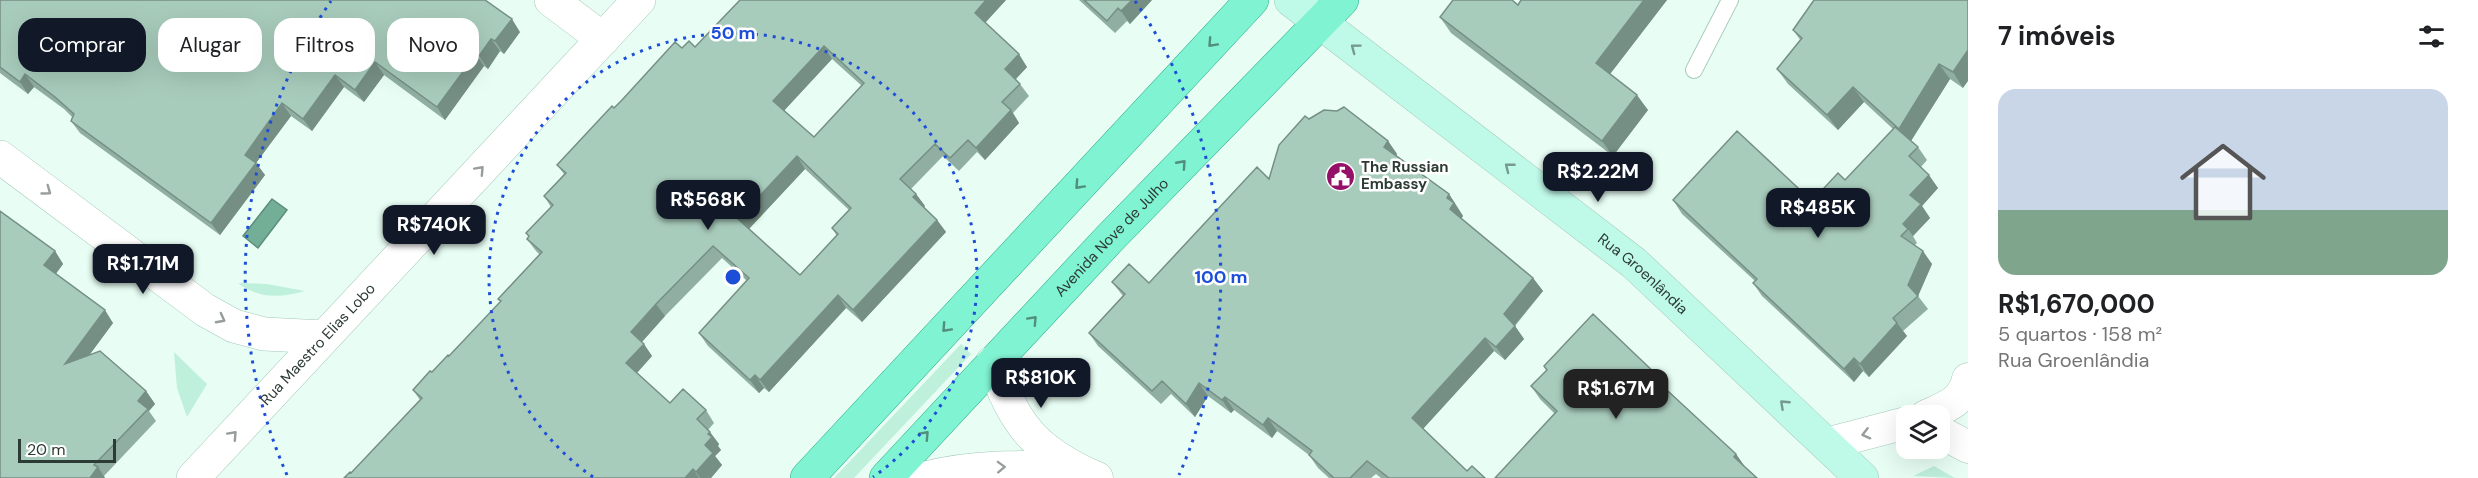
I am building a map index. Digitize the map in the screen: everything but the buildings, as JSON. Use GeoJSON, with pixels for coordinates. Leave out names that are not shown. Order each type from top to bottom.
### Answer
{"type":"FeatureCollection","features":[{"type":"Feature","properties":{"kind":"main road"},"geometry":{"type":"LineString","coordinates":[[807,478],[1252,0]]}},
{"type":"Feature","properties":{"kind":"main road","name":"Rua Groenlândia"},"geometry":{"type":"LineString","coordinates":[[1292,0],[1331,11],[1634,263],[1862,478]]}},
{"type":"Feature","properties":{"kind":"main road","name":"Avenida Nove de Julho"},"geometry":{"type":"LineString","coordinates":[[886,478],[992,362],[1331,11]]}},
{"type":"Feature","properties":{"kind":"street"},"geometry":{"type":"LineString","coordinates":[[550,0],[603,39]]}},
{"type":"Feature","properties":{"kind":"street","name":"Rua Maestro Elias Lobo"},"geometry":{"type":"LineString","coordinates":[[193,478],[639,0]]}},
{"type":"Feature","properties":{"kind":"street"},"geometry":{"type":"LineString","coordinates":[[0,157],[205,310],[234,326],[264,334],[324,338]]}},
{"type":"Feature","properties":{"kind":"street"},"geometry":{"type":"LineString","coordinates":[[992,362],[1011,409],[1024,430],[1044,447],[1085,473]]}},
{"type":"Feature","properties":{"kind":"street"},"geometry":{"type":"LineString","coordinates":[[1950,405],[1957,402],[1965,392],[1968,379]]}},
{"type":"Feature","properties":{"kind":"street"},"geometry":{"type":"LineString","coordinates":[[1826,444],[1896,426]]}},
{"type":"Feature","properties":{"kind":"street"},"geometry":{"type":"LineString","coordinates":[[1950,437],[1968,447]]}},
{"type":"Feature","properties":{"kind":"street"},"geometry":{"type":"LineString","coordinates":[[923,478],[987,467],[1085,473]]}},
{"type":"Feature","properties":{"kind":"lane"},"geometry":{"type":"LineString","coordinates":[[1694,70],[1730,0]]}},
{"type":"Feature","properties":{"kind":"shaded area"},"geometry":{"type":"Polygon","coordinates":[[[272,199],[287,210],[258,248],[243,236],[272,199]]]}},
{"type":"Feature","properties":{"kind":"shaded area"},"geometry":{"type":"Polygon","coordinates":[[[238,283],[267,284],[305,291],[270,296],[254,292],[238,283]]]}},
{"type":"Feature","properties":{"kind":"shaded area"},"geometry":{"type":"Polygon","coordinates":[[[961,344],[971,354],[854,478],[834,478],[961,344]]]}},
{"type":"Feature","properties":{"kind":"shaded area"},"geometry":{"type":"Polygon","coordinates":[[[174,352],[207,384],[187,417],[177,388],[174,352]]]}},
{"type":"Feature","properties":{"kind":"shaded area"},"geometry":{"type":"Polygon","coordinates":[[[1934,466],[1955,478],[1913,476],[1934,466]]]}},
{"type":"Feature","properties":{"kind":"place","name":"The Russian Embassy"},"geometry":{"type":"Point","coordinates":[1340,176]}}]}
